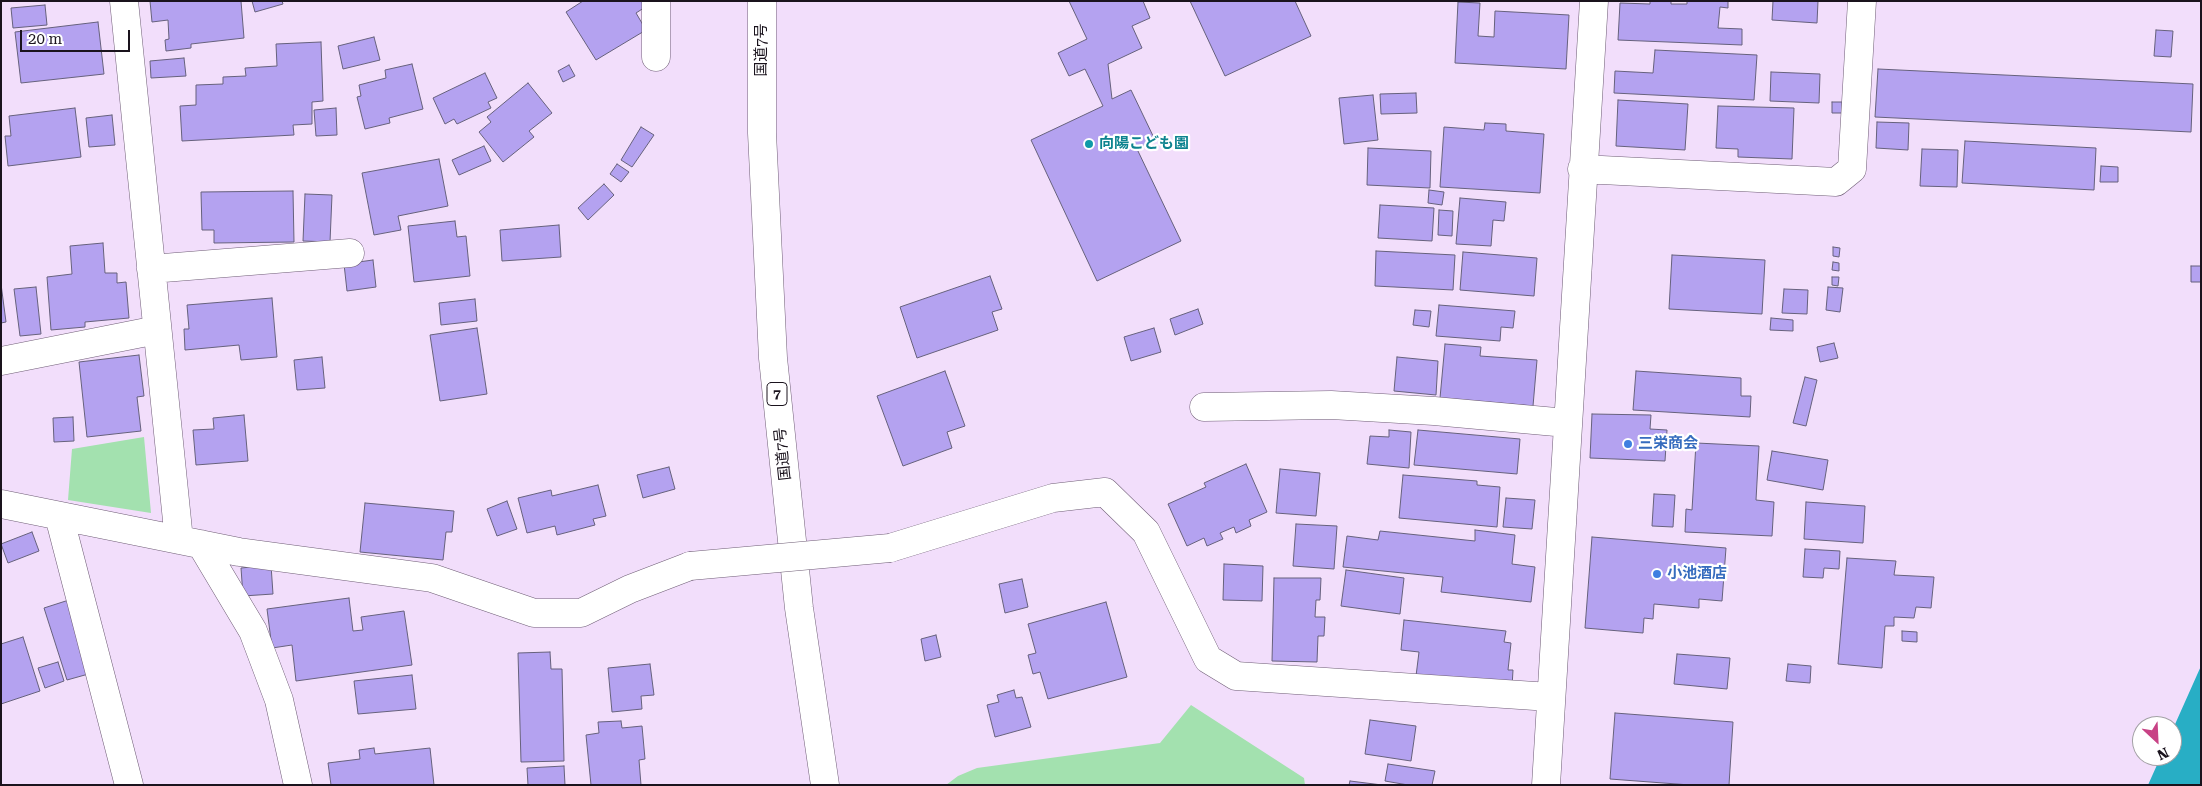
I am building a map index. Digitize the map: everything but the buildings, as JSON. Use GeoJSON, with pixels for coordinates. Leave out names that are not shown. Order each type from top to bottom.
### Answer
{"type":"FeatureCollection","features":[{"type":"Feature","properties":{"kind":"main road"},"geometry":{"type":"LineString","coordinates":[[124,1],[157,330],[190,542],[253,631],[279,700],[298,785]]}},
{"type":"Feature","properties":{"kind":"main road"},"geometry":{"type":"LineString","coordinates":[[656,1],[656,57]]}},
{"type":"Feature","properties":{"kind":"main road","name":"国道7号"},"geometry":{"type":"LineString","coordinates":[[762,1],[762,133],[773,358],[799,608],[825,785]]}},
{"type":"Feature","properties":{"kind":"main road"},"geometry":{"type":"LineString","coordinates":[[1546,785],[1582,169],[1594,1]]}},
{"type":"Feature","properties":{"kind":"main road"},"geometry":{"type":"LineString","coordinates":[[1582,169],[1836,182],[1852,169],[1862,1]]}},
{"type":"Feature","properties":{"kind":"main road"},"geometry":{"type":"LineString","coordinates":[[151,270],[350,254]]}},
{"type":"Feature","properties":{"kind":"main road"},"geometry":{"type":"LineString","coordinates":[[1,362],[157,330]]}},
{"type":"Feature","properties":{"kind":"main road"},"geometry":{"type":"LineString","coordinates":[[1204,407],[1331,405],[1434,411],[1567,423]]}},
{"type":"Feature","properties":{"kind":"main road"},"geometry":{"type":"LineString","coordinates":[[1,504],[239,552],[432,578],[534,613],[581,613],[630,589],[690,566],[890,548],[1053,498],[1104,492],[1146,532],[1208,659],[1236,676],[1550,698]]}},
{"type":"Feature","properties":{"kind":"main road"},"geometry":{"type":"LineString","coordinates":[[59,516],[128,785]]}},
{"type":"Feature","properties":{"kind":"green space"},"geometry":{"type":"Polygon","coordinates":[[[144,437],[151,513],[68,500],[72,449],[144,437]]]}},
{"type":"Feature","properties":{"kind":"green space"},"geometry":{"type":"Polygon","coordinates":[[[1191,705],[1304,778],[1305,785],[946,785],[958,776],[977,768],[1160,743],[1191,705]]]}},
{"type":"Feature","properties":{"kind":"water"},"geometry":{"type":"Polygon","coordinates":[[[2201,666],[2201,785],[2148,785],[2157,766],[2182,766],[2182,716],[2179,716],[2201,666]]]}},
{"type":"Feature","properties":{"kind":"place","name":"向陽こども園"},"geometry":{"type":"Point","coordinates":[1089,144]}},
{"type":"Feature","properties":{"kind":"place","name":"三栄商会"},"geometry":{"type":"Point","coordinates":[1628,444]}},
{"type":"Feature","properties":{"kind":"place","name":"小池酒店"},"geometry":{"type":"Point","coordinates":[1657,574]}}]}
